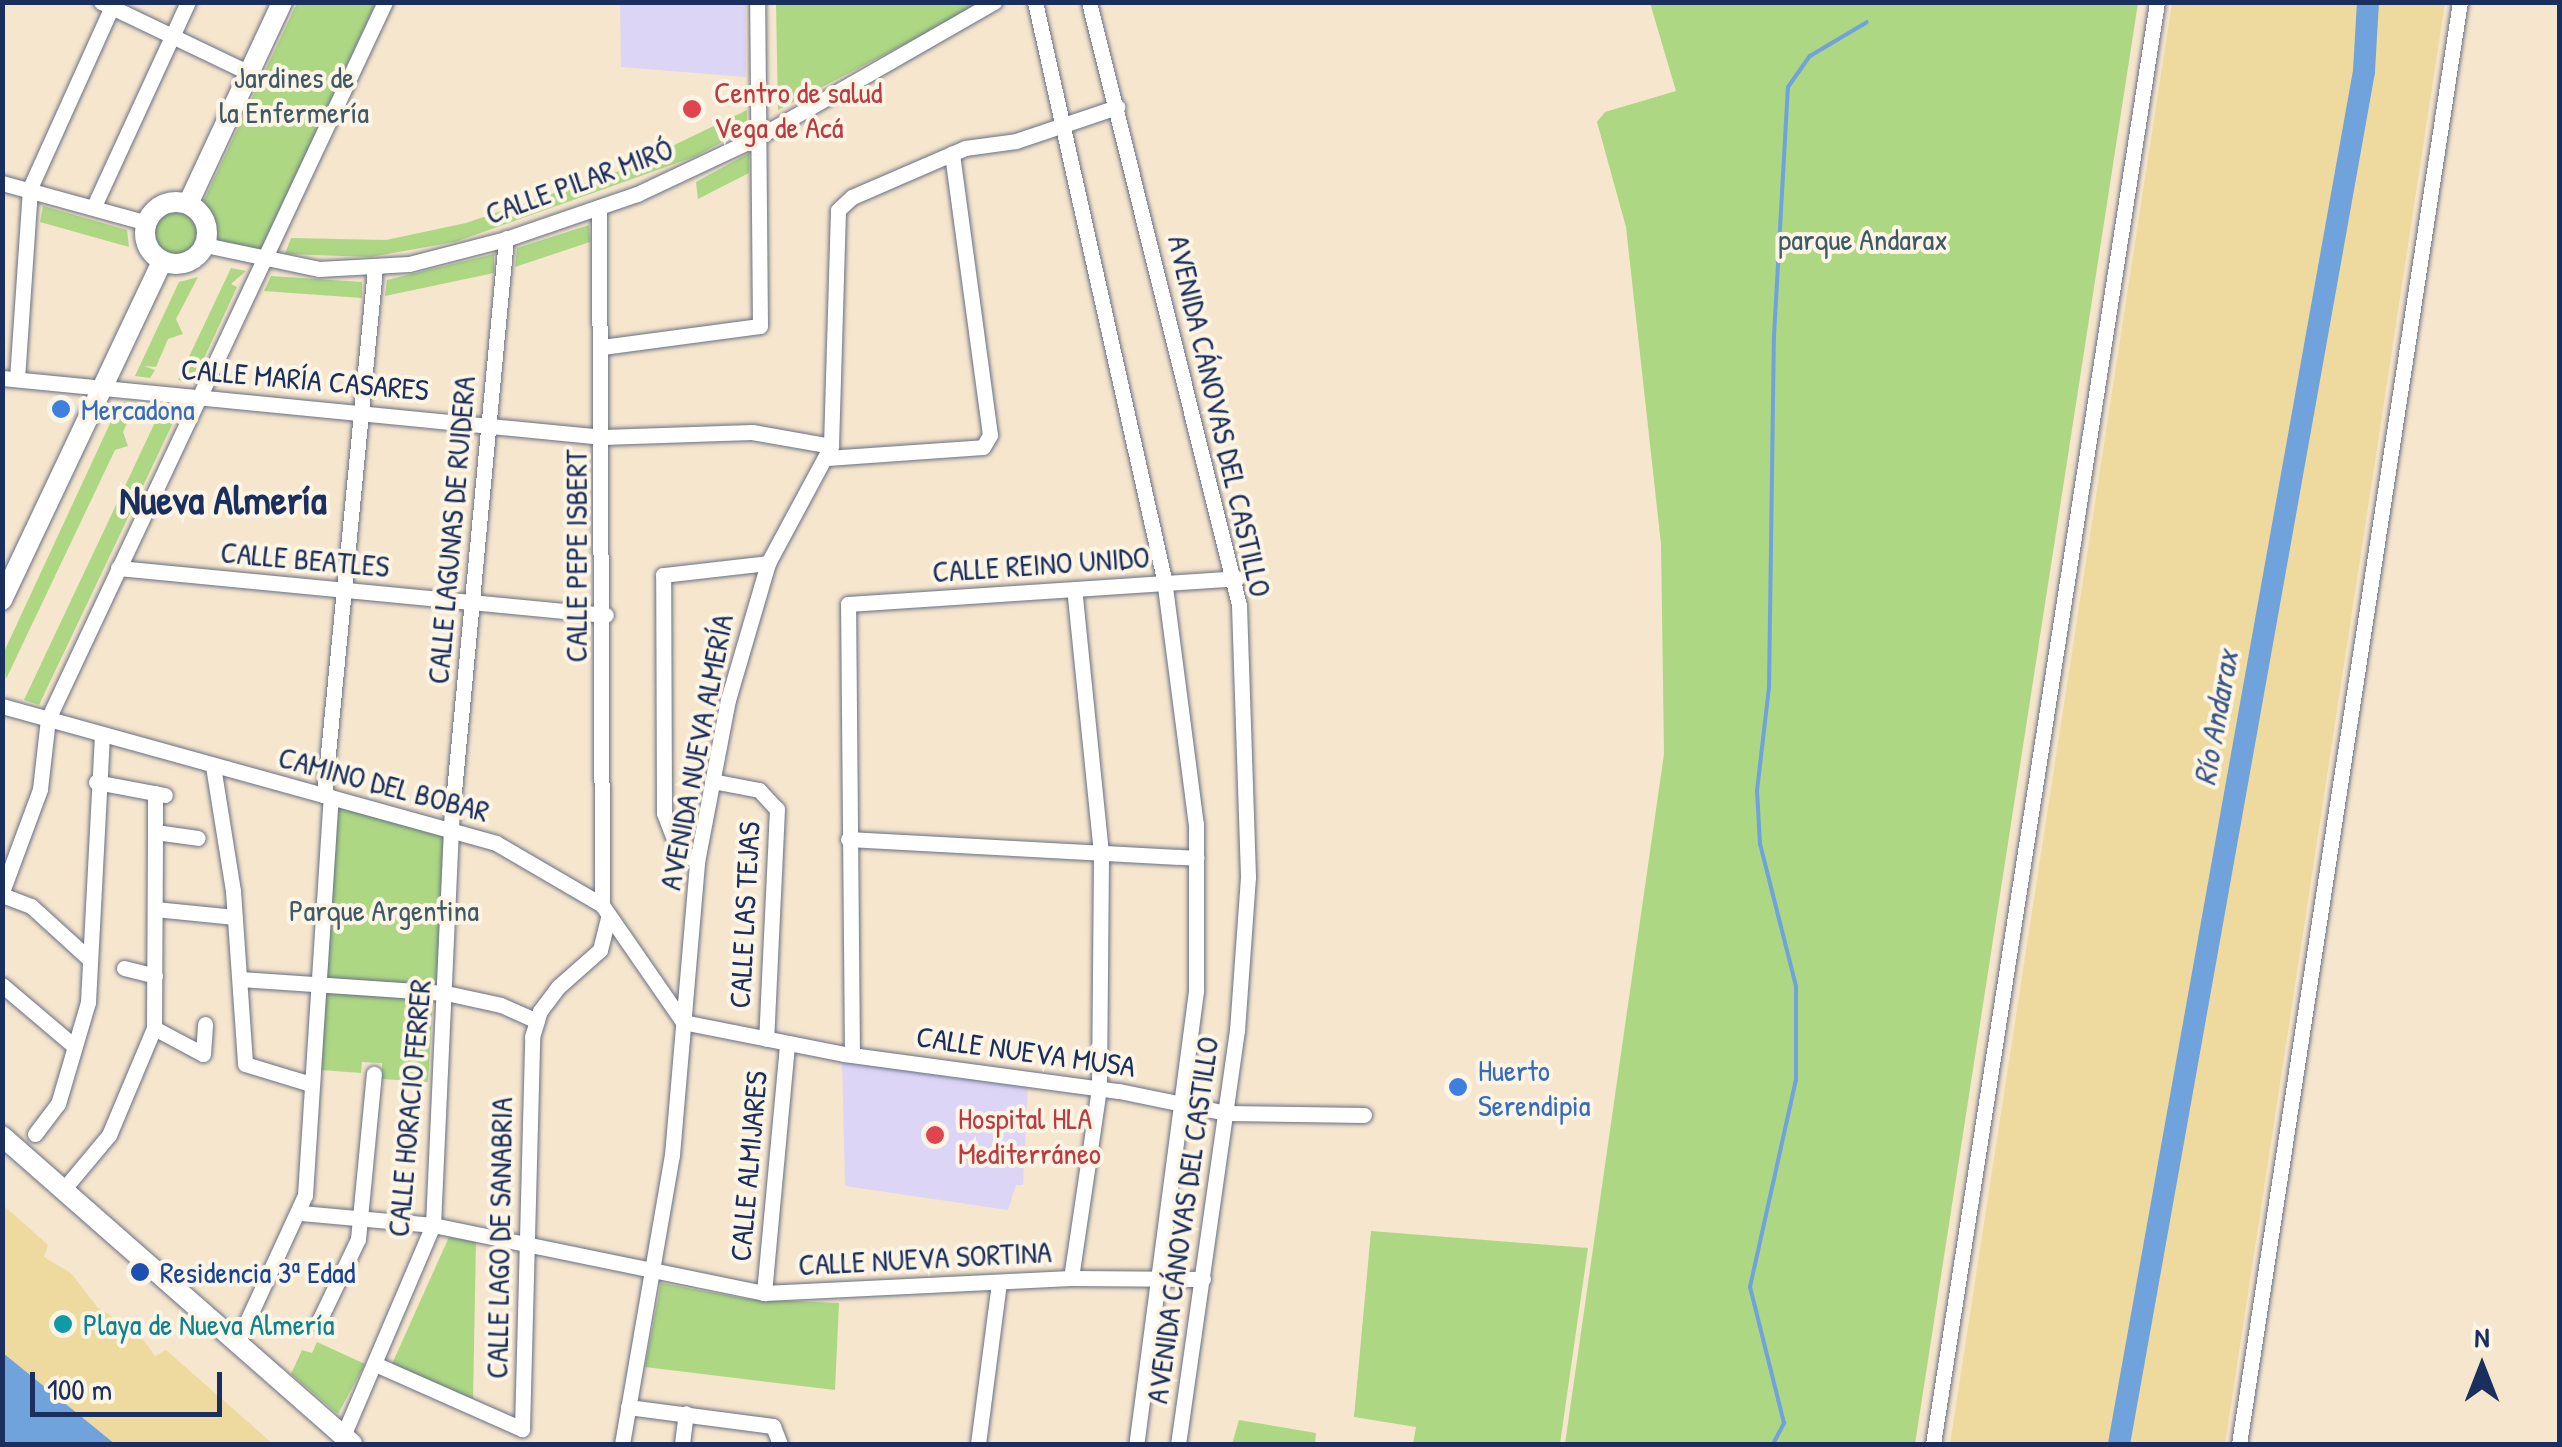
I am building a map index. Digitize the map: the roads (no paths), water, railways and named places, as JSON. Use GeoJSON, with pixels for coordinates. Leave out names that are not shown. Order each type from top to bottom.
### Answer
{"type":"FeatureCollection","features":[{"type":"Feature","properties":{"kind":"main road"},"geometry":{"type":"LineString","coordinates":[[188,204],[282,2]]}},
{"type":"Feature","properties":{"kind":"main road"},"geometry":{"type":"LineString","coordinates":[[188,204],[206,223],[205,245],[184,262],[162,261],[148,246],[146,223],[162,206],[188,204]]}},
{"type":"Feature","properties":{"kind":"main road"},"geometry":{"type":"LineString","coordinates":[[2,600],[162,261]]}},
{"type":"Feature","properties":{"kind":"main road"},"geometry":{"type":"LineString","coordinates":[[2,1136],[348,1440]]}},
{"type":"Feature","properties":{"kind":"street"},"geometry":{"type":"LineString","coordinates":[[94,206],[188,2]]}},
{"type":"Feature","properties":{"kind":"street"},"geometry":{"type":"LineString","coordinates":[[87,957],[31,906],[2,893],[40,789],[48,719],[385,2]]}},
{"type":"Feature","properties":{"kind":"street"},"geometry":{"type":"LineString","coordinates":[[602,347],[760,326],[757,2]]}},
{"type":"Feature","properties":{"kind":"street","name":"CALLE PILAR MIRÓ"},"geometry":{"type":"LineString","coordinates":[[205,245],[318,270],[374,268],[506,239],[598,207],[760,136],[994,2]]}},
{"type":"Feature","properties":{"kind":"street","name":"AVENIDA CÁNOVAS DEL CASTILLO"},"geometry":{"type":"LineString","coordinates":[[1035,2],[1066,124],[1164,583],[1196,858],[1196,991],[1136,1444]]}},
{"type":"Feature","properties":{"kind":"street","name":"AVENIDA CÁNOVAS DEL CASTILLO"},"geometry":{"type":"LineString","coordinates":[[1089,2],[1237,578],[1248,877],[1226,1113],[1178,1444]]}},
{"type":"Feature","properties":{"kind":"street"},"geometry":{"type":"LineString","coordinates":[[1933,1444],[2157,2]]}},
{"type":"Feature","properties":{"kind":"street"},"geometry":{"type":"LineString","coordinates":[[2239,1444],[2460,2]]}},
{"type":"Feature","properties":{"kind":"street"},"geometry":{"type":"LineString","coordinates":[[10,378],[30,188],[109,4],[249,73]]}},
{"type":"Feature","properties":{"kind":"street","name":"AVENIDA NUEVA ALMERÍA"},"geometry":{"type":"LineString","coordinates":[[622,1444],[672,1155],[697,862],[712,781],[744,636],[768,563],[829,452],[838,210],[852,197],[952,154],[1116,107]]}},
{"type":"Feature","properties":{"kind":"street","name":"CALLE MARÍA CASARES"},"geometry":{"type":"LineString","coordinates":[[10,378],[603,436],[752,432],[829,452],[983,448],[990,435],[952,154]]}},
{"type":"Feature","properties":{"kind":"street"},"geometry":{"type":"LineString","coordinates":[[2,183],[146,223]]}},
{"type":"Feature","properties":{"kind":"street","name":"CALLE PEPE ISBERT"},"geometry":{"type":"LineString","coordinates":[[598,207],[606,615],[606,910]]}},
{"type":"Feature","properties":{"kind":"street","name":"CALLE LAGUNAS DE RUIDERA"},"geometry":{"type":"LineString","coordinates":[[453,826],[506,239]]}},
{"type":"Feature","properties":{"kind":"street"},"geometry":{"type":"LineString","coordinates":[[237,1344],[301,1212],[322,986],[328,796],[374,268]]}},
{"type":"Feature","properties":{"kind":"street"},"geometry":{"type":"LineString","coordinates":[[697,862],[677,847],[664,812],[662,575],[768,563]]}},
{"type":"Feature","properties":{"kind":"street","name":"CALLE BEATLES"},"geometry":{"type":"LineString","coordinates":[[118,568],[606,615]]}},
{"type":"Feature","properties":{"kind":"street","name":"CALLE REINO UNIDO"},"geometry":{"type":"LineString","coordinates":[[848,839],[848,604],[1237,578]]}},
{"type":"Feature","properties":{"kind":"street"},"geometry":{"type":"LineString","coordinates":[[1071,1278],[1099,1088],[1101,853],[1074,589]]}},
{"type":"Feature","properties":{"kind":"street","name":"CAMINO DEL BOBAR"},"geometry":{"type":"LineString","coordinates":[[2,706],[213,766],[453,826],[548,870],[606,910],[683,1022]]}},
{"type":"Feature","properties":{"kind":"street"},"geometry":{"type":"LineString","coordinates":[[35,1134],[58,1104],[88,1002],[96,782],[102,735]]}},
{"type":"Feature","properties":{"kind":"street"},"geometry":{"type":"LineString","coordinates":[[213,766],[235,917],[246,1064],[311,1084]]}},
{"type":"Feature","properties":{"kind":"street","name":"CALLE LAS TEJAS"},"geometry":{"type":"LineString","coordinates":[[712,781],[759,790],[777,809],[766,1039]]}},
{"type":"Feature","properties":{"kind":"street"},"geometry":{"type":"LineString","coordinates":[[63,1190],[109,1135],[154,1028],[155,832],[160,794],[96,782]]}},
{"type":"Feature","properties":{"kind":"street","name":"CALLE HORACIO FERRER"},"geometry":{"type":"LineString","coordinates":[[348,1440],[433,1224],[453,826]]}},
{"type":"Feature","properties":{"kind":"street"},"geometry":{"type":"LineString","coordinates":[[155,832],[198,838]]}},
{"type":"Feature","properties":{"kind":"street"},"geometry":{"type":"LineString","coordinates":[[852,1055],[848,839],[1196,858]]}},
{"type":"Feature","properties":{"kind":"street"},"geometry":{"type":"LineString","coordinates":[[155,909],[235,917]]}},
{"type":"Feature","properties":{"kind":"street"},"geometry":{"type":"LineString","coordinates":[[240,979],[446,993],[501,1004],[537,1021],[558,987],[600,950],[606,910]]}},
{"type":"Feature","properties":{"kind":"street"},"geometry":{"type":"LineString","coordinates":[[124,968],[155,976]]}},
{"type":"Feature","properties":{"kind":"street"},"geometry":{"type":"LineString","coordinates":[[2,985],[74,1046]]}},
{"type":"Feature","properties":{"kind":"street","name":"CALLE LAGO DE SANABRIA"},"geometry":{"type":"LineString","coordinates":[[375,1364],[522,1429],[537,1021]]}},
{"type":"Feature","properties":{"kind":"street","name":"CALLE NUEVA MUSA"},"geometry":{"type":"LineString","coordinates":[[683,1022],[852,1055],[1099,1088],[1182,1101],[1226,1113],[1364,1115]]}},
{"type":"Feature","properties":{"kind":"street"},"geometry":{"type":"LineString","coordinates":[[154,1028],[203,1054],[205,1024]]}},
{"type":"Feature","properties":{"kind":"street","name":"CALLE ALMIJARES"},"geometry":{"type":"LineString","coordinates":[[764,1293],[787,1043]]}},
{"type":"Feature","properties":{"kind":"street"},"geometry":{"type":"LineString","coordinates":[[318,1323],[362,1218],[374,1074]]}},
{"type":"Feature","properties":{"kind":"street","name":"CALLE NUEVA SORTINA"},"geometry":{"type":"LineString","coordinates":[[301,1212],[433,1224],[652,1273],[764,1293],[1071,1278],[1203,1279]]}},
{"type":"Feature","properties":{"kind":"street"},"geometry":{"type":"LineString","coordinates":[[978,1444],[1000,1282]]}},
{"type":"Feature","properties":{"kind":"street"},"geometry":{"type":"LineString","coordinates":[[628,1407],[773,1426],[780,1444]]}},
{"type":"Feature","properties":{"kind":"street"},"geometry":{"type":"LineString","coordinates":[[682,1444],[686,1413]]}},
{"type":"Feature","properties":{"kind":"water"},"geometry":{"type":"Polygon","coordinates":[[[3,1353],[115,1444],[3,1444],[3,1353]]]}},
{"type":"Feature","properties":{"kind":"waterway","name":"Río Andarax"},"geometry":{"type":"LineString","coordinates":[[2119,1444],[2364,71],[2368,2]]}},
{"type":"Feature","properties":{"kind":"waterway"},"geometry":{"type":"LineString","coordinates":[[1773,1444],[1784,1423],[1750,1287],[1796,1080],[1796,986],[1760,844],[1757,791],[1769,688],[1774,336],[1788,87],[1810,56],[1867,22]]}},
{"type":"Feature","properties":{"kind":"place","name":"Centro de salud Vega de Acá"},"geometry":{"type":"Point","coordinates":[692,109]}},
{"type":"Feature","properties":{"kind":"place","name":"Mercadona"},"geometry":{"type":"Point","coordinates":[61,409]}},
{"type":"Feature","properties":{"kind":"place","name":"Huerto Serendipia"},"geometry":{"type":"Point","coordinates":[1458,1087]}},
{"type":"Feature","properties":{"kind":"place","name":"Hospital HLA Mediterráneo"},"geometry":{"type":"Point","coordinates":[935,1135]}},
{"type":"Feature","properties":{"kind":"place","name":"Residencia 3ª Edad"},"geometry":{"type":"Point","coordinates":[140,1272]}},
{"type":"Feature","properties":{"kind":"place","name":"Playa de Nueva Almería"},"geometry":{"type":"Point","coordinates":[63,1324]}},
{"type":"Feature","properties":{"kind":"district","name":"Nueva Almería"},"geometry":{"type":"Point","coordinates":[223,499]}},
{"type":"Feature","properties":{"kind":"park label","name":"Jardines de la Enfermería"},"geometry":{"type":"Point","coordinates":[294,94]}},
{"type":"Feature","properties":{"kind":"park label","name":"parque Andarax"},"geometry":{"type":"Point","coordinates":[1863,239]}},
{"type":"Feature","properties":{"kind":"park label","name":"Parque Argentina"},"geometry":{"type":"Point","coordinates":[384,910]}}]}
